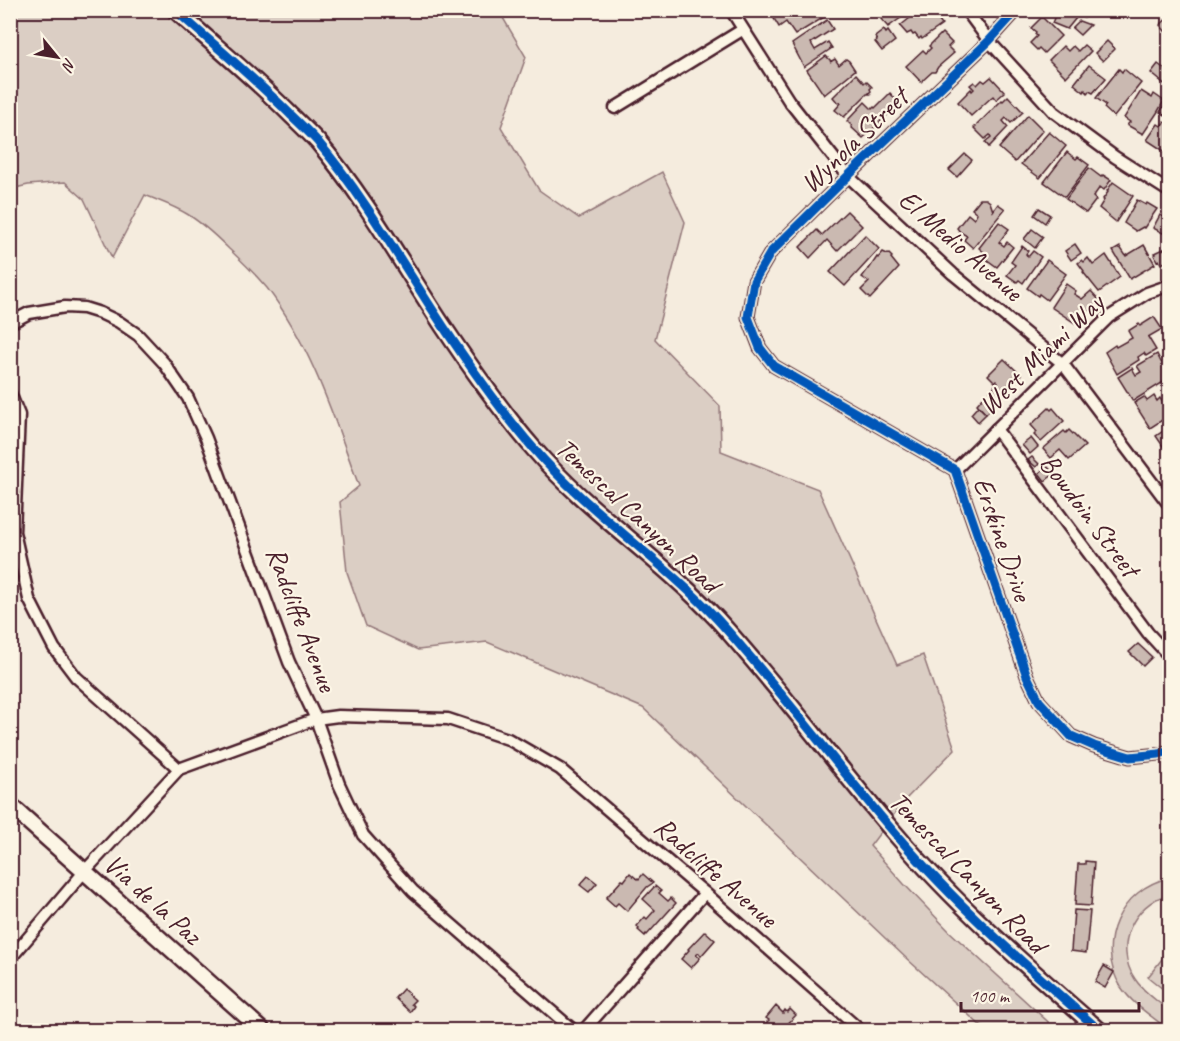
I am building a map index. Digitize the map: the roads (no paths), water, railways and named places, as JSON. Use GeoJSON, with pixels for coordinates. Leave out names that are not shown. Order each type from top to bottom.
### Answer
{"type":"FeatureCollection","features":[{"type":"Feature","properties":{"kind":"main road","name":"Temescal Canyon Road"},"geometry":{"type":"LineString","coordinates":[[175,10],[271,95],[317,141],[387,236],[443,326],[490,393],[534,450],[579,495],[676,579],[714,616],[930,873],[971,915],[1099,1030]]}},
{"type":"Feature","properties":{"kind":"main road","name":"Via de la Paz"},"geometry":{"type":"LineString","coordinates":[[10,806],[262,1030]]}},
{"type":"Feature","properties":{"kind":"street","name":"El Medio Avenue"},"geometry":{"type":"LineString","coordinates":[[731,10],[789,101],[848,176],[953,274],[1063,364],[1170,506]]}},
{"type":"Feature","properties":{"kind":"street"},"geometry":{"type":"LineString","coordinates":[[966,10],[990,41],[1054,112],[1115,158],[1170,192]]}},
{"type":"Feature","properties":{"kind":"street","name":"Wynola Street"},"geometry":{"type":"LineString","coordinates":[[748,316],[754,281],[771,252],[990,41],[1017,10]]}},
{"type":"Feature","properties":{"kind":"street"},"geometry":{"type":"LineString","coordinates":[[615,108],[742,30]]}},
{"type":"Feature","properties":{"kind":"street","name":"West Miami Way"},"geometry":{"type":"LineString","coordinates":[[955,470],[1109,317],[1147,293],[1170,285]]}},
{"type":"Feature","properties":{"kind":"street","name":"Radcliffe Avenue"},"geometry":{"type":"LineString","coordinates":[[10,323],[29,313],[65,307],[84,308],[119,322],[138,335],[164,363],[188,398],[207,438],[290,662],[316,719],[338,716],[448,719],[508,739],[560,769],[860,1030]]}},
{"type":"Feature","properties":{"kind":"street","name":"Erskine Drive"},"geometry":{"type":"LineString","coordinates":[[748,316],[760,348],[774,366],[955,470],[1027,676],[1039,701],[1071,736],[1130,757],[1170,751]]}},
{"type":"Feature","properties":{"kind":"street"},"geometry":{"type":"LineString","coordinates":[[10,393],[18,416],[12,532],[29,599],[54,648],[76,677],[179,769]]}},
{"type":"Feature","properties":{"kind":"street","name":"Bowdoin Street"},"geometry":{"type":"LineString","coordinates":[[996,429],[1148,633],[1170,657]]}},
{"type":"Feature","properties":{"kind":"street"},"geometry":{"type":"LineString","coordinates":[[10,959],[84,872],[179,769],[316,719],[339,784],[363,835],[413,891],[573,1030]]}},
{"type":"Feature","properties":{"kind":"street"},"geometry":{"type":"LineString","coordinates":[[584,1030],[705,893]]}}]}
